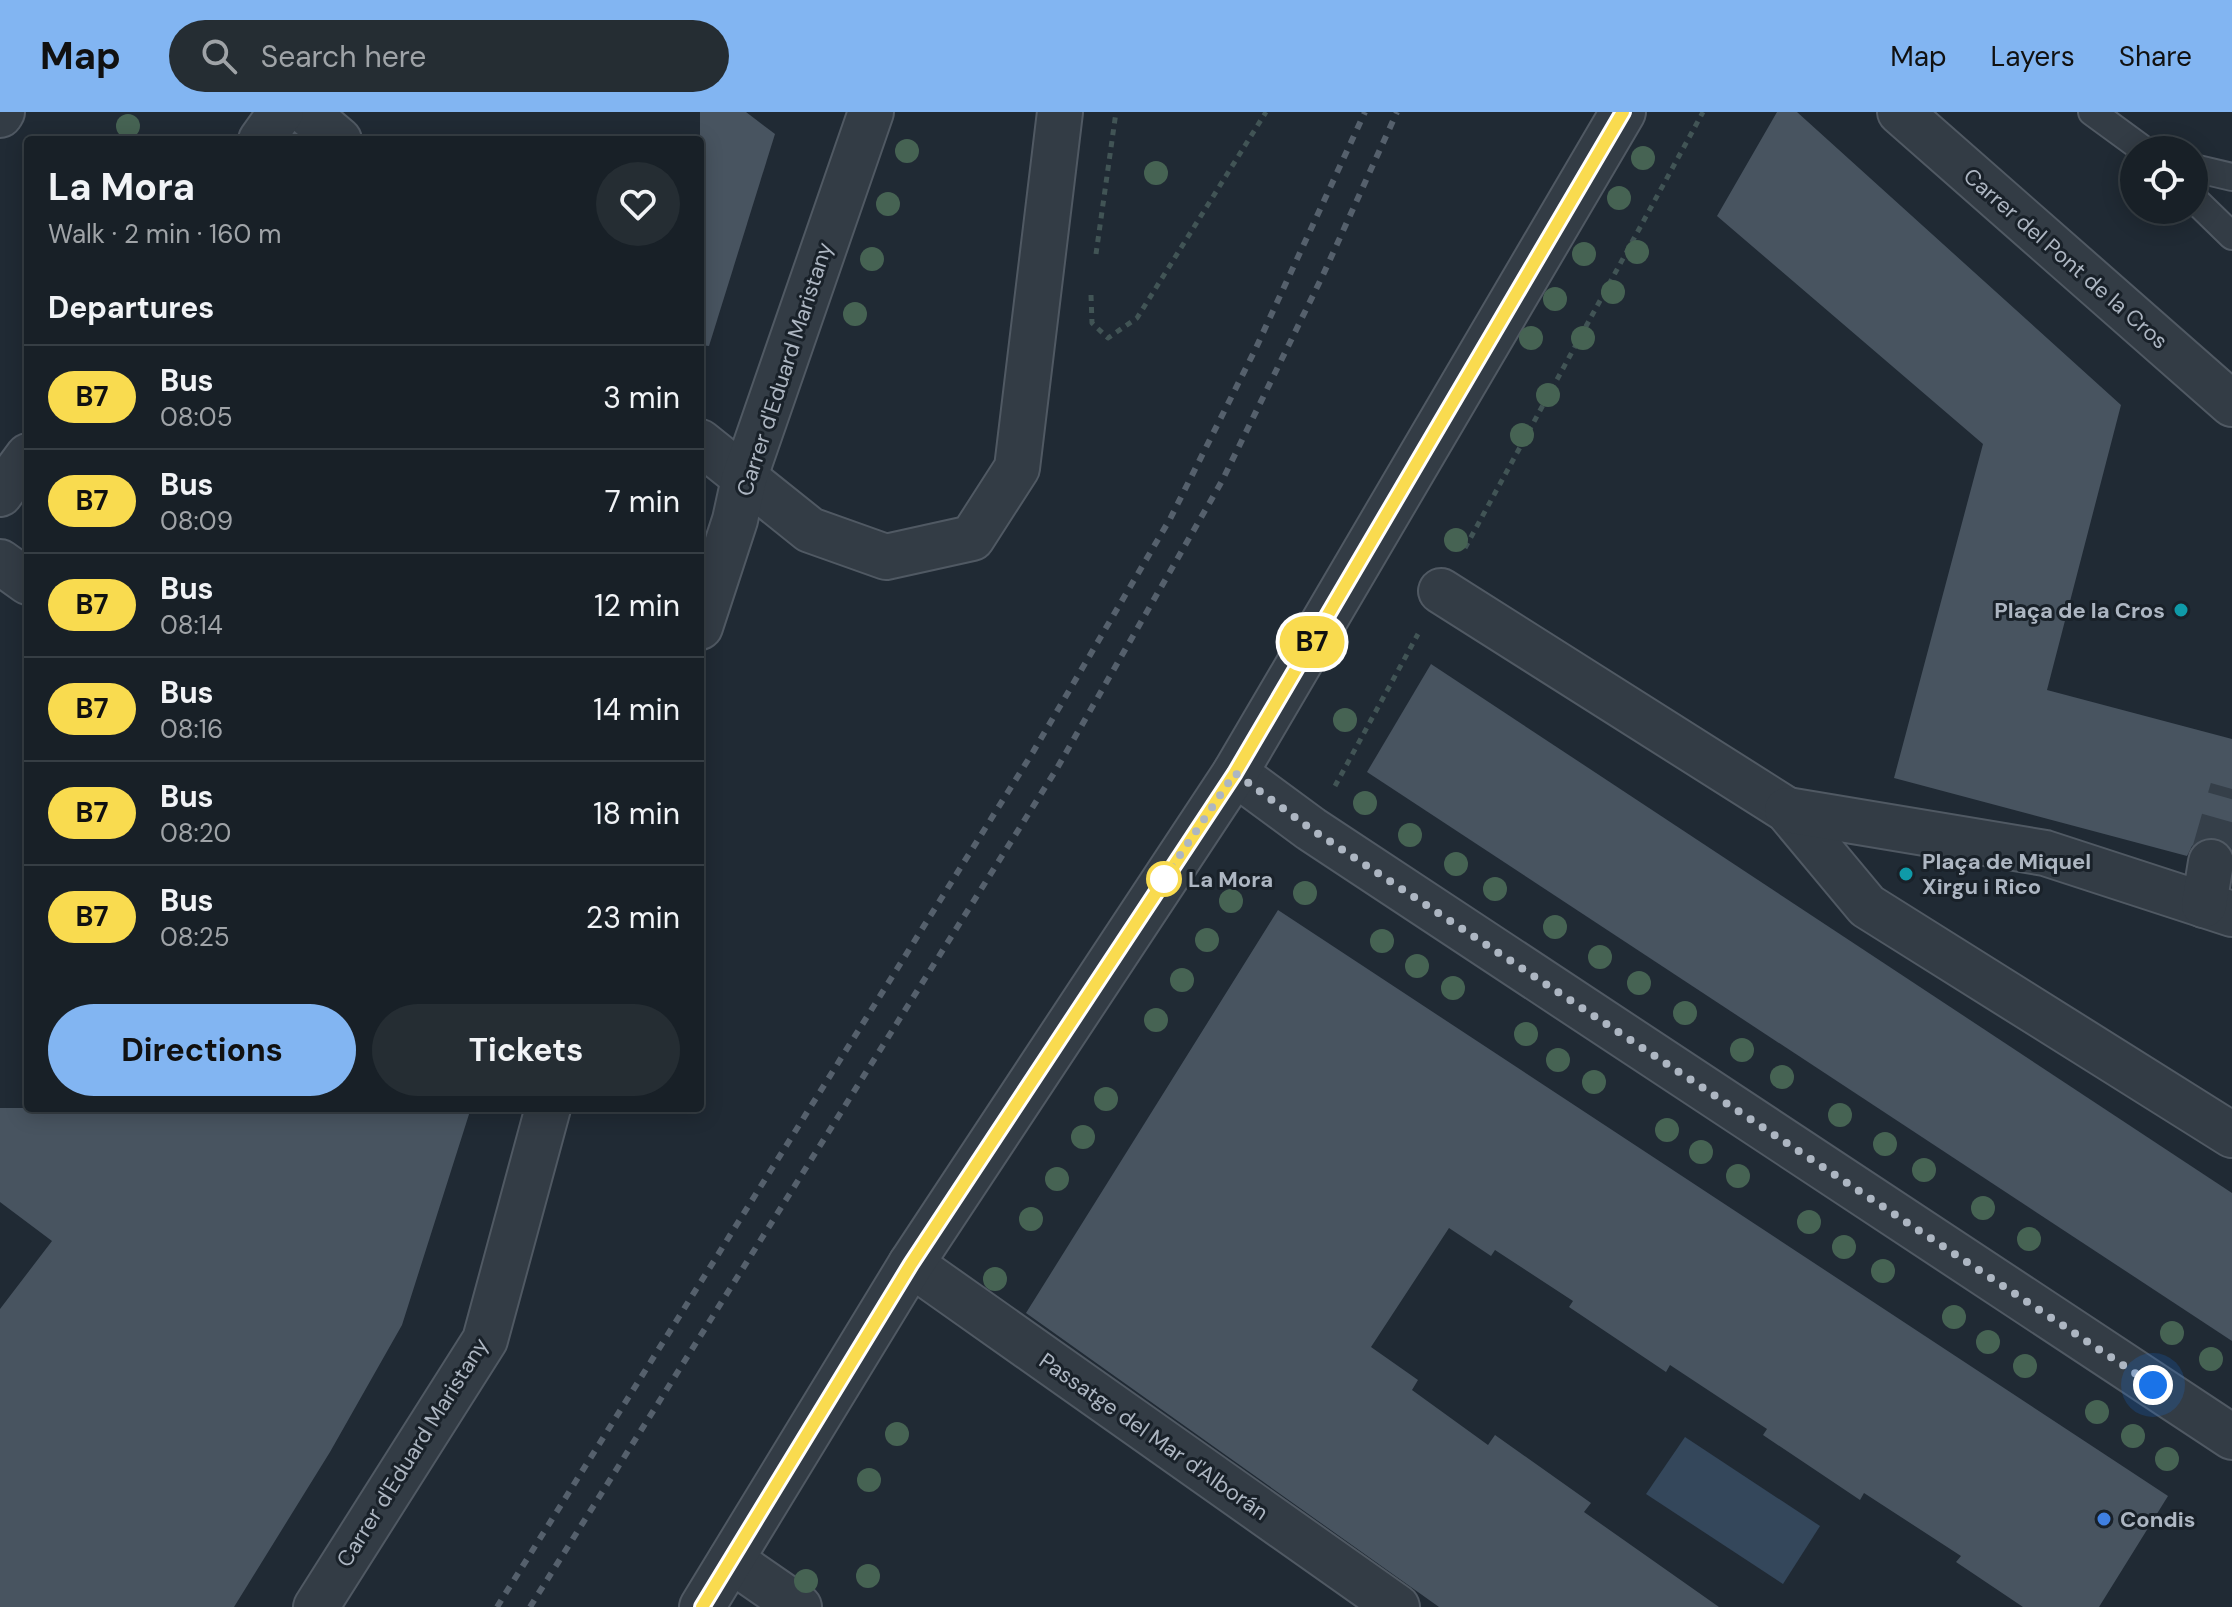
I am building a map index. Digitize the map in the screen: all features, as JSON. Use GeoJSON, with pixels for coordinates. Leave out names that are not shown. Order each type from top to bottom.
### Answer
{"type":"FeatureCollection","features":[{"type":"Feature","properties":{"kind":"street"},"geometry":{"type":"LineString","coordinates":[[264,136],[281,112]]}},
{"type":"Feature","properties":{"kind":"street"},"geometry":{"type":"LineString","coordinates":[[306,112],[334,136]]}},
{"type":"Feature","properties":{"kind":"street","name":"Carrer d'Eduard Maristany"},"geometry":{"type":"LineString","coordinates":[[704,615],[735,520],[744,479],[871,112]]}},
{"type":"Feature","properties":{"kind":"street"},"geometry":{"type":"LineString","coordinates":[[704,445],[810,530],[886,557],[972,538],[1017,468],[1042,283],[1060,112]]}},
{"type":"Feature","properties":{"kind":"street"},"geometry":{"type":"LineString","coordinates":[[702,1607],[911,1264],[1235,773],[1623,112]]}},
{"type":"Feature","properties":{"kind":"street","name":"Carrer del Pont de la Cros"},"geometry":{"type":"LineString","coordinates":[[1900,112],[2232,404]]}},
{"type":"Feature","properties":{"kind":"street"},"geometry":{"type":"LineString","coordinates":[[0,494],[24,461]]}},
{"type":"Feature","properties":{"kind":"street"},"geometry":{"type":"LineString","coordinates":[[0,562],[24,579]]}},
{"type":"Feature","properties":{"kind":"street"},"geometry":{"type":"LineString","coordinates":[[1441,591],[1787,810],[1867,906],[2232,1135]]}},
{"type":"Feature","properties":{"kind":"street"},"geometry":{"type":"LineString","coordinates":[[1235,773],[1324,837],[2232,1437]]}},
{"type":"Feature","properties":{"kind":"street"},"geometry":{"type":"LineString","coordinates":[[1787,810],[2045,853],[2218,909],[2211,862]]}},
{"type":"Feature","properties":{"kind":"street","name":"Carrer d'Eduard Maristany"},"geometry":{"type":"LineString","coordinates":[[316,1607],[485,1340],[547,1112]]}},
{"type":"Feature","properties":{"kind":"street","name":"Passatge del Mar d'Alborán"},"geometry":{"type":"LineString","coordinates":[[911,1264],[1397,1607]]}},
{"type":"Feature","properties":{"kind":"street"},"geometry":{"type":"LineString","coordinates":[[731,1560],[799,1607]]}},
{"type":"Feature","properties":{"kind":"lane"},"geometry":{"type":"LineString","coordinates":[[2092,112],[2125,136]]}},
{"type":"Feature","properties":{"kind":"lane"},"geometry":{"type":"LineString","coordinates":[[2208,171],[2232,177]]}},
{"type":"Feature","properties":{"kind":"lane"},"geometry":{"type":"LineString","coordinates":[[2208,213],[2232,236]]}},
{"type":"Feature","properties":{"kind":"path"},"geometry":{"type":"LineString","coordinates":[[1095,262],[1116,112]]}},
{"type":"Feature","properties":{"kind":"path"},"geometry":{"type":"LineString","coordinates":[[1091,292],[1092,323],[1108,338],[1137,318],[1266,112]]}},
{"type":"Feature","properties":{"kind":"path"},"geometry":{"type":"LineString","coordinates":[[1334,787],[1703,112]]}},
{"type":"Feature","properties":{"kind":"water"},"geometry":{"type":"Polygon","coordinates":[[[1685,1437],[1820,1526],[1783,1584],[1646,1494],[1685,1437]]]}},
{"type":"Feature","properties":{"kind":"building"},"geometry":{"type":"Polygon","coordinates":[[[700,112],[746,112],[775,134],[709,346],[704,345],[704,136],[700,136],[700,112]]]}},
{"type":"Feature","properties":{"kind":"building"},"geometry":{"type":"Polygon","coordinates":[[[1777,112],[1797,112],[2121,405],[2047,690],[2232,739],[2232,850],[2216,838],[2203,838],[2192,846],[2187,856],[1894,778],[1983,444],[1717,216],[1777,112]]]}},
{"type":"Feature","properties":{"kind":"building"},"geometry":{"type":"Polygon","coordinates":[[[1431,664],[2232,1193],[2232,1341],[1367,772],[1431,664]]]}},
{"type":"Feature","properties":{"kind":"building"},"geometry":{"type":"Polygon","coordinates":[[[1278,910],[2168,1496],[2099,1607],[2023,1607],[1956,1562],[1961,1556],[1864,1493],[1860,1500],[1763,1435],[1767,1429],[1670,1365],[1666,1372],[1569,1307],[1573,1301],[1495,1250],[1491,1256],[1449,1228],[1371,1347],[1418,1380],[1412,1390],[1488,1445],[1495,1435],[1591,1503],[1584,1512],[1719,1607],[1439,1607],[1026,1313],[1278,910]]]}},
{"type":"Feature","properties":{"kind":"building"},"geometry":{"type":"Polygon","coordinates":[[[0,1108],[24,1108],[24,1112],[470,1112],[402,1325],[330,1452],[234,1607],[0,1607],[0,1309],[52,1241],[0,1202],[0,1108]]]}},
{"type":"Feature","properties":{"kind":"tunnel"},"geometry":{"type":"LineString","coordinates":[[2211,862],[2232,789]]}},
{"type":"Feature","properties":{"kind":"railway"},"geometry":{"type":"LineString","coordinates":[[497,1607],[1033,752],[1170,519],[1255,350],[1365,112]]}},
{"type":"Feature","properties":{"kind":"railway"},"geometry":{"type":"LineString","coordinates":[[530,1607],[1056,770],[1222,481],[1323,275],[1397,112]]}},
{"type":"Feature","properties":{"kind":"bus line","name":"B7"},"geometry":{"type":"LineString","coordinates":[[702,1607],[911,1264],[1235,773],[1623,112]]}},
{"type":"Feature","properties":{"kind":"place","name":"Plaça de la Cros"},"geometry":{"type":"Point","coordinates":[2181,610]}},
{"type":"Feature","properties":{"kind":"place","name":"Plaça de Miquel Xirgu i Rico"},"geometry":{"type":"Point","coordinates":[1906,874]}},
{"type":"Feature","properties":{"kind":"place","name":"La Mora"},"geometry":{"type":"Point","coordinates":[1164,879]}},
{"type":"Feature","properties":{"kind":"place","name":"Condis"},"geometry":{"type":"Point","coordinates":[2104,1519]}},
{"type":"Feature","properties":{"kind":"route"},"geometry":{"type":"LineString","coordinates":[[1164,879],[1235,773],[1311,829],[2153,1385]]}}]}
